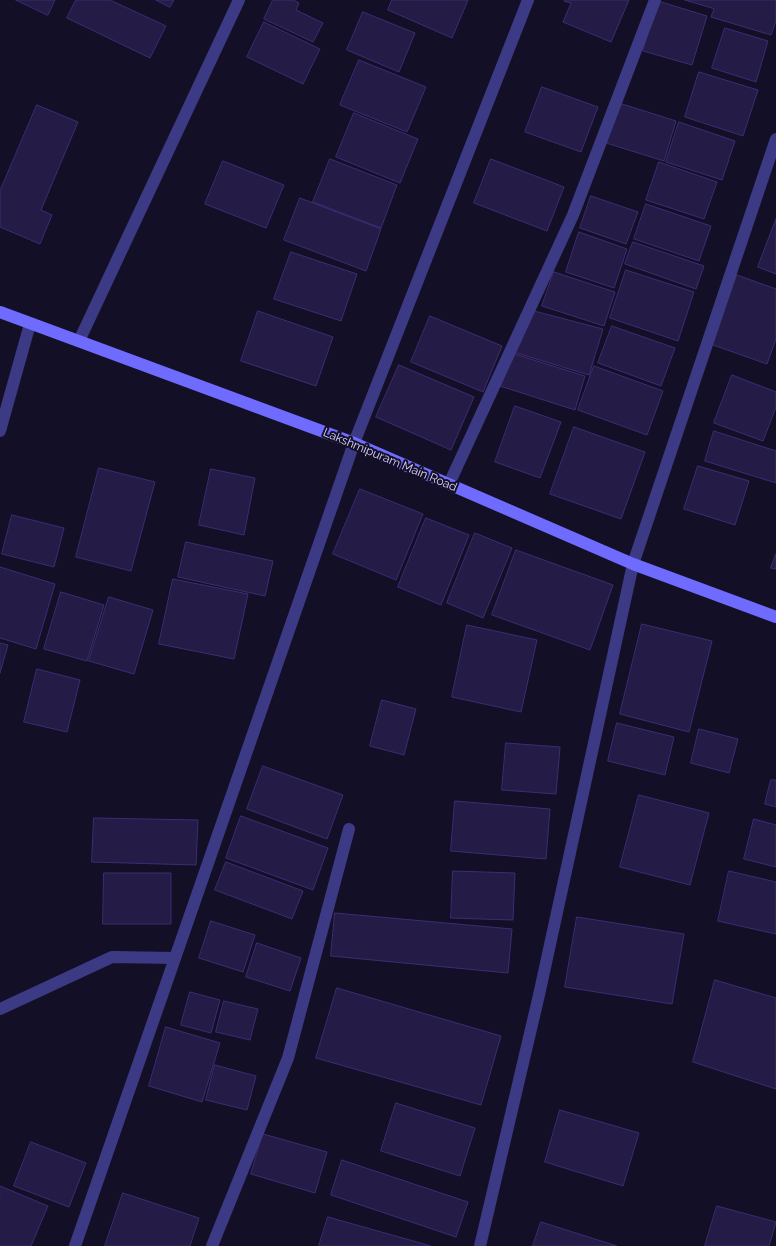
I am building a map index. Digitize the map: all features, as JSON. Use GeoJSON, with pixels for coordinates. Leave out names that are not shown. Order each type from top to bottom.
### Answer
{"type":"FeatureCollection","features":[{"type":"Feature","properties":{"kind":"street"},"geometry":{"type":"LineString","coordinates":[[79,341],[239,0]]}},
{"type":"Feature","properties":{"kind":"street"},"geometry":{"type":"LineString","coordinates":[[75,1246],[354,443],[528,0]]}},
{"type":"Feature","properties":{"kind":"street"},"geometry":{"type":"LineString","coordinates":[[449,484],[573,215],[655,0]]}},
{"type":"Feature","properties":{"kind":"street"},"geometry":{"type":"LineString","coordinates":[[480,1246],[539,995],[633,564],[776,139]]}},
{"type":"Feature","properties":{"kind":"street","name":"Lakshmipuram Main Road"},"geometry":{"type":"LineString","coordinates":[[0,312],[354,443],[633,564],[776,617]]}},
{"type":"Feature","properties":{"kind":"street"},"geometry":{"type":"LineString","coordinates":[[0,431],[30,324]]}},
{"type":"Feature","properties":{"kind":"street"},"geometry":{"type":"LineString","coordinates":[[212,1246],[288,1058],[349,828]]}},
{"type":"Feature","properties":{"kind":"street"},"geometry":{"type":"LineString","coordinates":[[0,1010],[112,957],[175,958]]}},
{"type":"Feature","properties":{"kind":"building"},"geometry":{"type":"Polygon","coordinates":[[[16,0],[55,0],[48,15],[16,0]]]}},
{"type":"Feature","properties":{"kind":"building"},"geometry":{"type":"Polygon","coordinates":[[[76,0],[110,0],[166,26],[150,58],[67,18],[76,0]]]}},
{"type":"Feature","properties":{"kind":"building"},"geometry":{"type":"Polygon","coordinates":[[[156,0],[174,0],[170,7],[156,0]]]}},
{"type":"Feature","properties":{"kind":"building"},"geometry":{"type":"Polygon","coordinates":[[[273,0],[293,0],[299,3],[296,10],[323,23],[313,42],[264,19],[273,0]]]}},
{"type":"Feature","properties":{"kind":"building"},"geometry":{"type":"Polygon","coordinates":[[[392,0],[468,0],[452,38],[388,10],[392,0]]]}},
{"type":"Feature","properties":{"kind":"building"},"geometry":{"type":"Polygon","coordinates":[[[565,0],[629,0],[611,42],[563,22],[571,3],[565,0]]]}},
{"type":"Feature","properties":{"kind":"building"},"geometry":{"type":"Polygon","coordinates":[[[685,0],[776,0],[776,21],[771,35],[711,17],[714,9],[685,0]]]}},
{"type":"Feature","properties":{"kind":"building"},"geometry":{"type":"Polygon","coordinates":[[[658,1],[707,16],[692,65],[643,51],[658,1]]]}},
{"type":"Feature","properties":{"kind":"building"},"geometry":{"type":"Polygon","coordinates":[[[363,12],[415,33],[399,72],[347,50],[363,12]]]}},
{"type":"Feature","properties":{"kind":"building"},"geometry":{"type":"Polygon","coordinates":[[[264,22],[320,49],[303,84],[247,57],[264,22]]]}},
{"type":"Feature","properties":{"kind":"building"},"geometry":{"type":"Polygon","coordinates":[[[725,28],[768,41],[756,82],[712,68],[725,28]]]}},
{"type":"Feature","properties":{"kind":"building"},"geometry":{"type":"Polygon","coordinates":[[[359,60],[426,87],[407,132],[340,105],[359,60]]]}},
{"type":"Feature","properties":{"kind":"building"},"geometry":{"type":"Polygon","coordinates":[[[699,72],[758,90],[743,136],[685,117],[699,72]]]}},
{"type":"Feature","properties":{"kind":"building"},"geometry":{"type":"Polygon","coordinates":[[[542,87],[598,107],[581,152],[525,132],[542,87]]]}},
{"type":"Feature","properties":{"kind":"building"},"geometry":{"type":"Polygon","coordinates":[[[619,103],[676,121],[664,161],[606,143],[619,103]]]}},
{"type":"Feature","properties":{"kind":"building"},"geometry":{"type":"Polygon","coordinates":[[[37,105],[78,122],[41,210],[52,215],[40,244],[0,227],[0,191],[37,105]]]}},
{"type":"Feature","properties":{"kind":"building"},"geometry":{"type":"Polygon","coordinates":[[[354,113],[418,139],[400,183],[336,157],[354,113]]]}},
{"type":"Feature","properties":{"kind":"building"},"geometry":{"type":"Polygon","coordinates":[[[679,122],[735,141],[722,180],[666,162],[679,122]]]}},
{"type":"Feature","properties":{"kind":"building"},"geometry":{"type":"Polygon","coordinates":[[[330,159],[397,185],[381,228],[313,202],[330,159]]]}},
{"type":"Feature","properties":{"kind":"building"},"geometry":{"type":"Polygon","coordinates":[[[491,159],[564,187],[547,231],[474,203],[491,159]]]}},
{"type":"Feature","properties":{"kind":"building"},"geometry":{"type":"Polygon","coordinates":[[[223,161],[284,185],[266,228],[205,204],[223,161]]]}},
{"type":"Feature","properties":{"kind":"building"},"geometry":{"type":"Polygon","coordinates":[[[659,162],[717,182],[704,219],[646,200],[659,162]]]}},
{"type":"Feature","properties":{"kind":"building"},"geometry":{"type":"Polygon","coordinates":[[[591,196],[638,212],[626,244],[580,228],[591,196]]]}},
{"type":"Feature","properties":{"kind":"building"},"geometry":{"type":"Polygon","coordinates":[[[300,198],[381,229],[366,271],[284,240],[300,198]]]}},
{"type":"Feature","properties":{"kind":"building"},"geometry":{"type":"Polygon","coordinates":[[[646,204],[711,226],[699,261],[634,239],[646,204]]]}},
{"type":"Feature","properties":{"kind":"building"},"geometry":{"type":"Polygon","coordinates":[[[776,219],[776,274],[758,267],[776,219]]]}},
{"type":"Feature","properties":{"kind":"building"},"geometry":{"type":"Polygon","coordinates":[[[579,232],[627,249],[614,288],[566,272],[579,232]]]}},
{"type":"Feature","properties":{"kind":"building"},"geometry":{"type":"Polygon","coordinates":[[[633,242],[704,266],[696,289],[625,264],[633,242]]]}},
{"type":"Feature","properties":{"kind":"building"},"geometry":{"type":"Polygon","coordinates":[[[291,252],[357,274],[341,321],[274,299],[291,252]]]}},
{"type":"Feature","properties":{"kind":"building"},"geometry":{"type":"Polygon","coordinates":[[[626,270],[694,292],[678,341],[610,318],[626,270]]]}},
{"type":"Feature","properties":{"kind":"building"},"geometry":{"type":"Polygon","coordinates":[[[554,272],[615,292],[604,326],[542,306],[554,272]]]}},
{"type":"Feature","properties":{"kind":"building"},"geometry":{"type":"Polygon","coordinates":[[[737,275],[776,289],[776,339],[767,364],[713,345],[737,275]]]}},
{"type":"Feature","properties":{"kind":"building"},"geometry":{"type":"Polygon","coordinates":[[[258,311],[333,337],[316,386],[241,361],[258,311]]]}},
{"type":"Feature","properties":{"kind":"building"},"geometry":{"type":"Polygon","coordinates":[[[534,311],[603,329],[589,375],[513,352],[534,311]]]}},
{"type":"Feature","properties":{"kind":"building"},"geometry":{"type":"Polygon","coordinates":[[[430,316],[502,346],[483,392],[411,362],[430,316]]]}},
{"type":"Feature","properties":{"kind":"building"},"geometry":{"type":"Polygon","coordinates":[[[612,326],[675,348],[661,386],[598,363],[612,326]]]}},
{"type":"Feature","properties":{"kind":"building"},"geometry":{"type":"Polygon","coordinates":[[[511,353],[585,376],[575,410],[500,386],[511,353]]]}},
{"type":"Feature","properties":{"kind":"building"},"geometry":{"type":"Polygon","coordinates":[[[399,365],[474,397],[451,450],[376,417],[399,365]]]}},
{"type":"Feature","properties":{"kind":"building"},"geometry":{"type":"Polygon","coordinates":[[[594,366],[663,391],[647,435],[578,410],[594,366]]]}},
{"type":"Feature","properties":{"kind":"building"},"geometry":{"type":"Polygon","coordinates":[[[732,375],[776,392],[776,407],[763,441],[714,423],[732,375]]]}},
{"type":"Feature","properties":{"kind":"building"},"geometry":{"type":"Polygon","coordinates":[[[515,406],[561,422],[540,478],[495,462],[515,406]]]}},
{"type":"Feature","properties":{"kind":"building"},"geometry":{"type":"Polygon","coordinates":[[[574,427],[645,452],[621,519],[550,494],[574,427]]]}},
{"type":"Feature","properties":{"kind":"building"},"geometry":{"type":"Polygon","coordinates":[[[714,431],[776,451],[776,483],[705,461],[714,431]]]}},
{"type":"Feature","properties":{"kind":"building"},"geometry":{"type":"Polygon","coordinates":[[[698,466],[749,481],[735,525],[684,509],[698,466]]]}},
{"type":"Feature","properties":{"kind":"building"},"geometry":{"type":"Polygon","coordinates":[[[99,468],[155,482],[131,571],[76,557],[99,468]]]}},
{"type":"Feature","properties":{"kind":"building"},"geometry":{"type":"Polygon","coordinates":[[[211,469],[255,478],[244,535],[199,525],[211,469]]]}},
{"type":"Feature","properties":{"kind":"building"},"geometry":{"type":"Polygon","coordinates":[[[360,489],[423,514],[396,580],[333,554],[360,489]]]}},
{"type":"Feature","properties":{"kind":"building"},"geometry":{"type":"Polygon","coordinates":[[[12,515],[64,528],[54,567],[2,554],[12,515]]]}},
{"type":"Feature","properties":{"kind":"building"},"geometry":{"type":"Polygon","coordinates":[[[426,518],[469,535],[441,605],[398,587],[426,518]]]}},
{"type":"Feature","properties":{"kind":"building"},"geometry":{"type":"Polygon","coordinates":[[[475,533],[512,548],[483,618],[447,603],[475,533]]]}},
{"type":"Feature","properties":{"kind":"building"},"geometry":{"type":"Polygon","coordinates":[[[186,542],[273,561],[265,596],[178,577],[186,542]]]}},
{"type":"Feature","properties":{"kind":"building"},"geometry":{"type":"Polygon","coordinates":[[[516,550],[613,585],[590,650],[492,615],[516,550]]]}},
{"type":"Feature","properties":{"kind":"building"},"geometry":{"type":"Polygon","coordinates":[[[776,554],[776,569],[771,568],[776,554]]]}},
{"type":"Feature","properties":{"kind":"building"},"geometry":{"type":"Polygon","coordinates":[[[0,567],[55,584],[36,649],[0,638],[0,567]]]}},
{"type":"Feature","properties":{"kind":"building"},"geometry":{"type":"Polygon","coordinates":[[[173,579],[248,594],[234,659],[159,644],[173,579]]]}},
{"type":"Feature","properties":{"kind":"building"},"geometry":{"type":"Polygon","coordinates":[[[61,592],[104,605],[87,661],[44,649],[61,592]]]}},
{"type":"Feature","properties":{"kind":"building"},"geometry":{"type":"Polygon","coordinates":[[[109,597],[153,610],[134,674],[89,661],[109,597]]]}},
{"type":"Feature","properties":{"kind":"building"},"geometry":{"type":"Polygon","coordinates":[[[642,624],[712,641],[689,732],[620,714],[642,624]]]}},
{"type":"Feature","properties":{"kind":"building"},"geometry":{"type":"Polygon","coordinates":[[[467,625],[537,640],[521,712],[452,697],[467,625]]]}},
{"type":"Feature","properties":{"kind":"building"},"geometry":{"type":"Polygon","coordinates":[[[0,643],[8,645],[0,673],[0,643]]]}},
{"type":"Feature","properties":{"kind":"building"},"geometry":{"type":"Polygon","coordinates":[[[37,669],[80,680],[67,732],[24,722],[37,669]]]}},
{"type":"Feature","properties":{"kind":"building"},"geometry":{"type":"Polygon","coordinates":[[[382,700],[416,709],[404,755],[370,746],[382,700]]]}},
{"type":"Feature","properties":{"kind":"building"},"geometry":{"type":"Polygon","coordinates":[[[617,723],[674,737],[665,775],[608,761],[617,723]]]}},
{"type":"Feature","properties":{"kind":"building"},"geometry":{"type":"Polygon","coordinates":[[[699,729],[738,739],[729,773],[691,763],[699,729]]]}},
{"type":"Feature","properties":{"kind":"building"},"geometry":{"type":"Polygon","coordinates":[[[506,743],[560,747],[556,794],[502,790],[506,743]]]}},
{"type":"Feature","properties":{"kind":"building"},"geometry":{"type":"Polygon","coordinates":[[[263,766],[343,795],[327,839],[247,809],[263,766]]]}},
{"type":"Feature","properties":{"kind":"building"},"geometry":{"type":"Polygon","coordinates":[[[771,780],[776,780],[776,807],[765,804],[771,780]]]}},
{"type":"Feature","properties":{"kind":"building"},"geometry":{"type":"Polygon","coordinates":[[[639,795],[709,813],[690,885],[620,867],[639,795]]]}},
{"type":"Feature","properties":{"kind":"building"},"geometry":{"type":"Polygon","coordinates":[[[455,801],[550,809],[546,859],[451,851],[455,801]]]}},
{"type":"Feature","properties":{"kind":"building"},"geometry":{"type":"Polygon","coordinates":[[[241,816],[328,848],[313,890],[226,858],[241,816]]]}},
{"type":"Feature","properties":{"kind":"building"},"geometry":{"type":"Polygon","coordinates":[[[94,818],[198,820],[196,865],[92,862],[94,818]]]}},
{"type":"Feature","properties":{"kind":"building"},"geometry":{"type":"Polygon","coordinates":[[[754,819],[776,825],[776,867],[744,859],[754,819]]]}},
{"type":"Feature","properties":{"kind":"building"},"geometry":{"type":"Polygon","coordinates":[[[226,862],[303,891],[292,919],[215,890],[226,862]]]}},
{"type":"Feature","properties":{"kind":"building"},"geometry":{"type":"Polygon","coordinates":[[[453,871],[515,873],[513,920],[451,918],[453,871]]]}},
{"type":"Feature","properties":{"kind":"building"},"geometry":{"type":"Polygon","coordinates":[[[729,871],[776,882],[776,934],[718,921],[729,871]]]}},
{"type":"Feature","properties":{"kind":"building"},"geometry":{"type":"Polygon","coordinates":[[[104,873],[171,873],[171,924],[103,924],[104,873]]]}},
{"type":"Feature","properties":{"kind":"building"},"geometry":{"type":"Polygon","coordinates":[[[335,913],[512,929],[508,973],[331,956],[335,913]]]}},
{"type":"Feature","properties":{"kind":"building"},"geometry":{"type":"Polygon","coordinates":[[[577,917],[684,934],[672,1004],[565,987],[577,917]]]}},
{"type":"Feature","properties":{"kind":"building"},"geometry":{"type":"Polygon","coordinates":[[[211,921],[255,935],[243,972],[199,958],[211,921]]]}},
{"type":"Feature","properties":{"kind":"building"},"geometry":{"type":"Polygon","coordinates":[[[257,943],[301,958],[290,991],[246,977],[257,943]]]}},
{"type":"Feature","properties":{"kind":"building"},"geometry":{"type":"Polygon","coordinates":[[[715,980],[776,998],[776,1089],[693,1062],[715,980]]]}},
{"type":"Feature","properties":{"kind":"building"},"geometry":{"type":"Polygon","coordinates":[[[337,988],[501,1036],[481,1105],[316,1058],[337,988]]]}},
{"type":"Feature","properties":{"kind":"building"},"geometry":{"type":"Polygon","coordinates":[[[190,992],[220,1000],[211,1033],[181,1025],[190,992]]]}},
{"type":"Feature","properties":{"kind":"building"},"geometry":{"type":"Polygon","coordinates":[[[224,1001],[258,1009],[250,1040],[216,1032],[224,1001]]]}},
{"type":"Feature","properties":{"kind":"building"},"geometry":{"type":"Polygon","coordinates":[[[166,1027],[220,1043],[202,1102],[149,1086],[166,1027]]]}},
{"type":"Feature","properties":{"kind":"building"},"geometry":{"type":"Polygon","coordinates":[[[215,1065],[256,1076],[247,1110],[206,1100],[215,1065]]]}},
{"type":"Feature","properties":{"kind":"building"},"geometry":{"type":"Polygon","coordinates":[[[396,1103],[475,1128],[460,1176],[381,1151],[396,1103]]]}},
{"type":"Feature","properties":{"kind":"building"},"geometry":{"type":"Polygon","coordinates":[[[560,1110],[639,1133],[623,1186],[545,1162],[560,1110]]]}},
{"type":"Feature","properties":{"kind":"building"},"geometry":{"type":"Polygon","coordinates":[[[263,1134],[327,1152],[315,1193],[251,1174],[263,1134]]]}},
{"type":"Feature","properties":{"kind":"building"},"geometry":{"type":"Polygon","coordinates":[[[31,1142],[86,1163],[69,1207],[14,1186],[31,1142]]]}},
{"type":"Feature","properties":{"kind":"building"},"geometry":{"type":"Polygon","coordinates":[[[342,1160],[468,1202],[456,1237],[331,1195],[342,1160]]]}},
{"type":"Feature","properties":{"kind":"building"},"geometry":{"type":"Polygon","coordinates":[[[0,1186],[48,1206],[31,1246],[0,1246],[0,1186]]]}},
{"type":"Feature","properties":{"kind":"building"},"geometry":{"type":"Polygon","coordinates":[[[123,1193],[199,1218],[190,1246],[105,1246],[123,1193]]]}},
{"type":"Feature","properties":{"kind":"building"},"geometry":{"type":"Polygon","coordinates":[[[717,1206],[776,1222],[769,1246],[705,1246],[717,1206]]]}},
{"type":"Feature","properties":{"kind":"building"},"geometry":{"type":"Polygon","coordinates":[[[328,1217],[431,1246],[319,1246],[328,1217]]]}},
{"type":"Feature","properties":{"kind":"building"},"geometry":{"type":"Polygon","coordinates":[[[541,1222],[617,1246],[533,1246],[541,1222]]]}}]}
